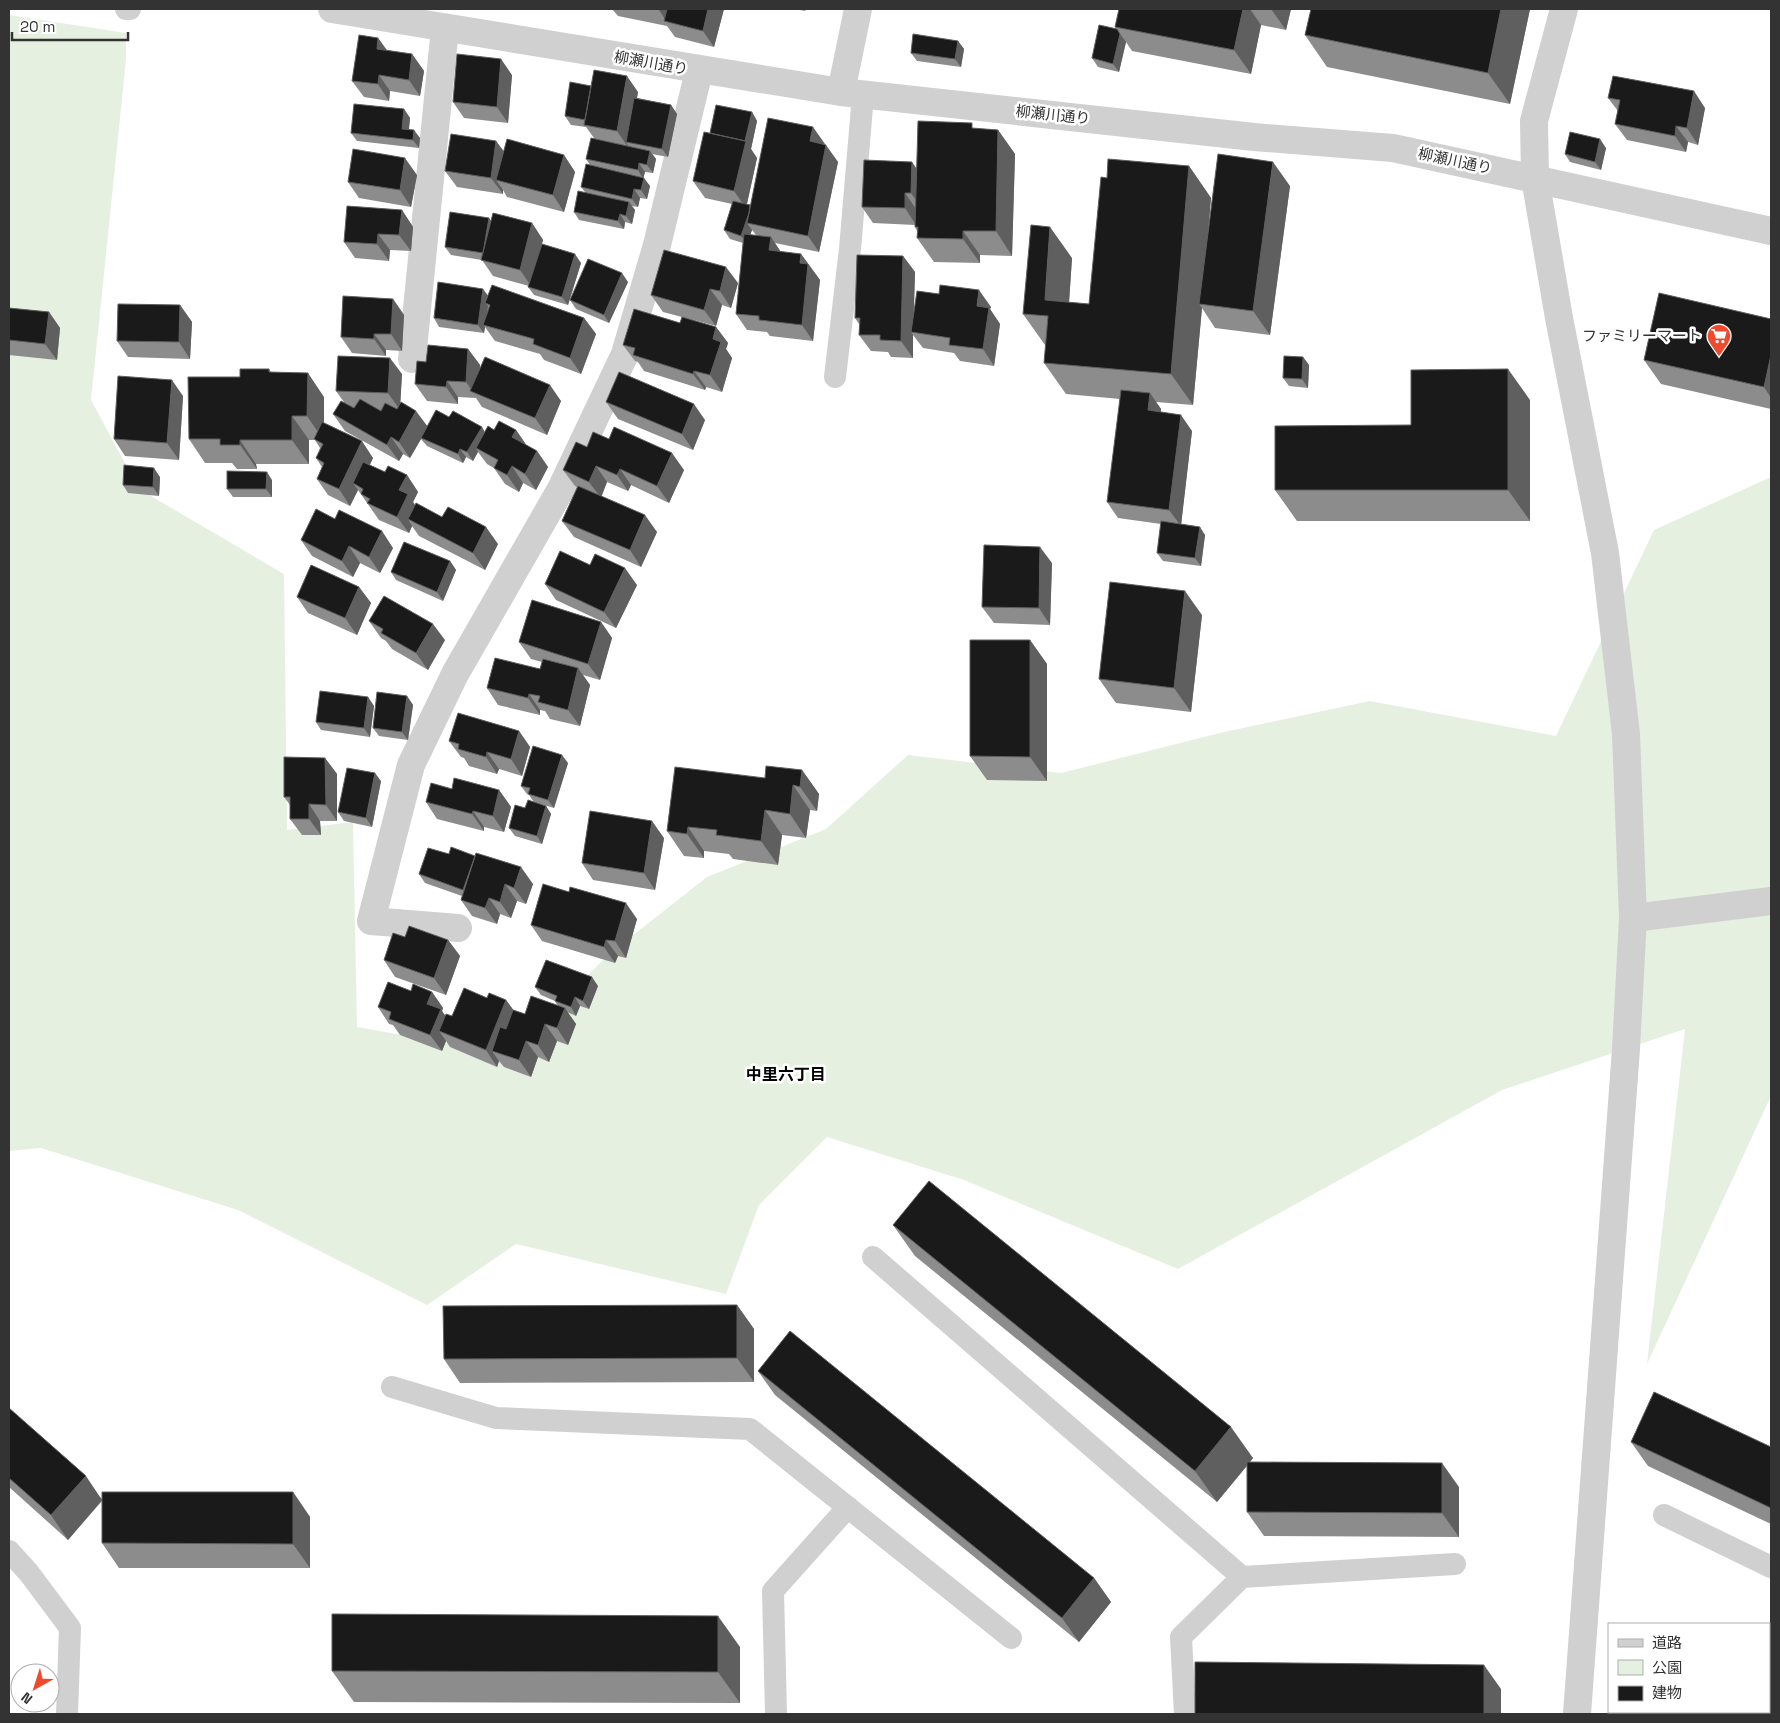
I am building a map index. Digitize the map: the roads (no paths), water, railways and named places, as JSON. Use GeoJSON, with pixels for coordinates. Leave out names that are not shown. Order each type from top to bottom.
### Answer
{"type":"FeatureCollection","features":[{"type":"Feature","properties":{"kind":"street","name":"柳瀬川通り"},"geometry":{"type":"LineString","coordinates":[[332,9],[699,71],[852,94],[1254,137],[1393,148],[1771,231]]}},
{"type":"Feature","properties":{"kind":"street"},"geometry":{"type":"LineString","coordinates":[[852,94],[858,9]]}},
{"type":"Feature","properties":{"kind":"street"},"geometry":{"type":"LineString","coordinates":[[1564,9],[1534,121],[1535,178],[1559,318],[1605,552],[1626,734],[1633,918],[1626,1049],[1577,1714]]}},
{"type":"Feature","properties":{"kind":"street"},"geometry":{"type":"LineString","coordinates":[[412,359],[444,28]]}},
{"type":"Feature","properties":{"kind":"street"},"geometry":{"type":"LineString","coordinates":[[458,928],[371,921],[411,765],[456,674],[561,489],[626,354],[657,245],[699,71]]}},
{"type":"Feature","properties":{"kind":"street"},"geometry":{"type":"LineString","coordinates":[[1633,918],[1771,901]]}},
{"type":"Feature","properties":{"kind":"lane"},"geometry":{"type":"LineString","coordinates":[[835,377],[850,249],[852,94]]}},
{"type":"Feature","properties":{"kind":"lane"},"geometry":{"type":"LineString","coordinates":[[873,1257],[1242,1576]]}},
{"type":"Feature","properties":{"kind":"lane"},"geometry":{"type":"LineString","coordinates":[[392,1387],[496,1418],[750,1429],[1011,1638]]}},
{"type":"Feature","properties":{"kind":"lane"},"geometry":{"type":"LineString","coordinates":[[776,1714],[773,1591],[848,1507]]}},
{"type":"Feature","properties":{"kind":"lane"},"geometry":{"type":"LineString","coordinates":[[1664,1515],[1771,1568]]}},
{"type":"Feature","properties":{"kind":"lane"},"geometry":{"type":"LineString","coordinates":[[9,1551],[29,1572],[70,1628],[68,1714]]}},
{"type":"Feature","properties":{"kind":"lane"},"geometry":{"type":"LineString","coordinates":[[1185,1714],[1181,1637],[1242,1576],[1455,1564]]}},
{"type":"Feature","properties":{"kind":"place","name":"ファミリーマート"},"geometry":{"type":"Point","coordinates":[1719,357]}},
{"type":"Feature","properties":{"kind":"district","name":"中里六丁目"},"geometry":{"type":"Point","coordinates":[786,1074]}}]}
